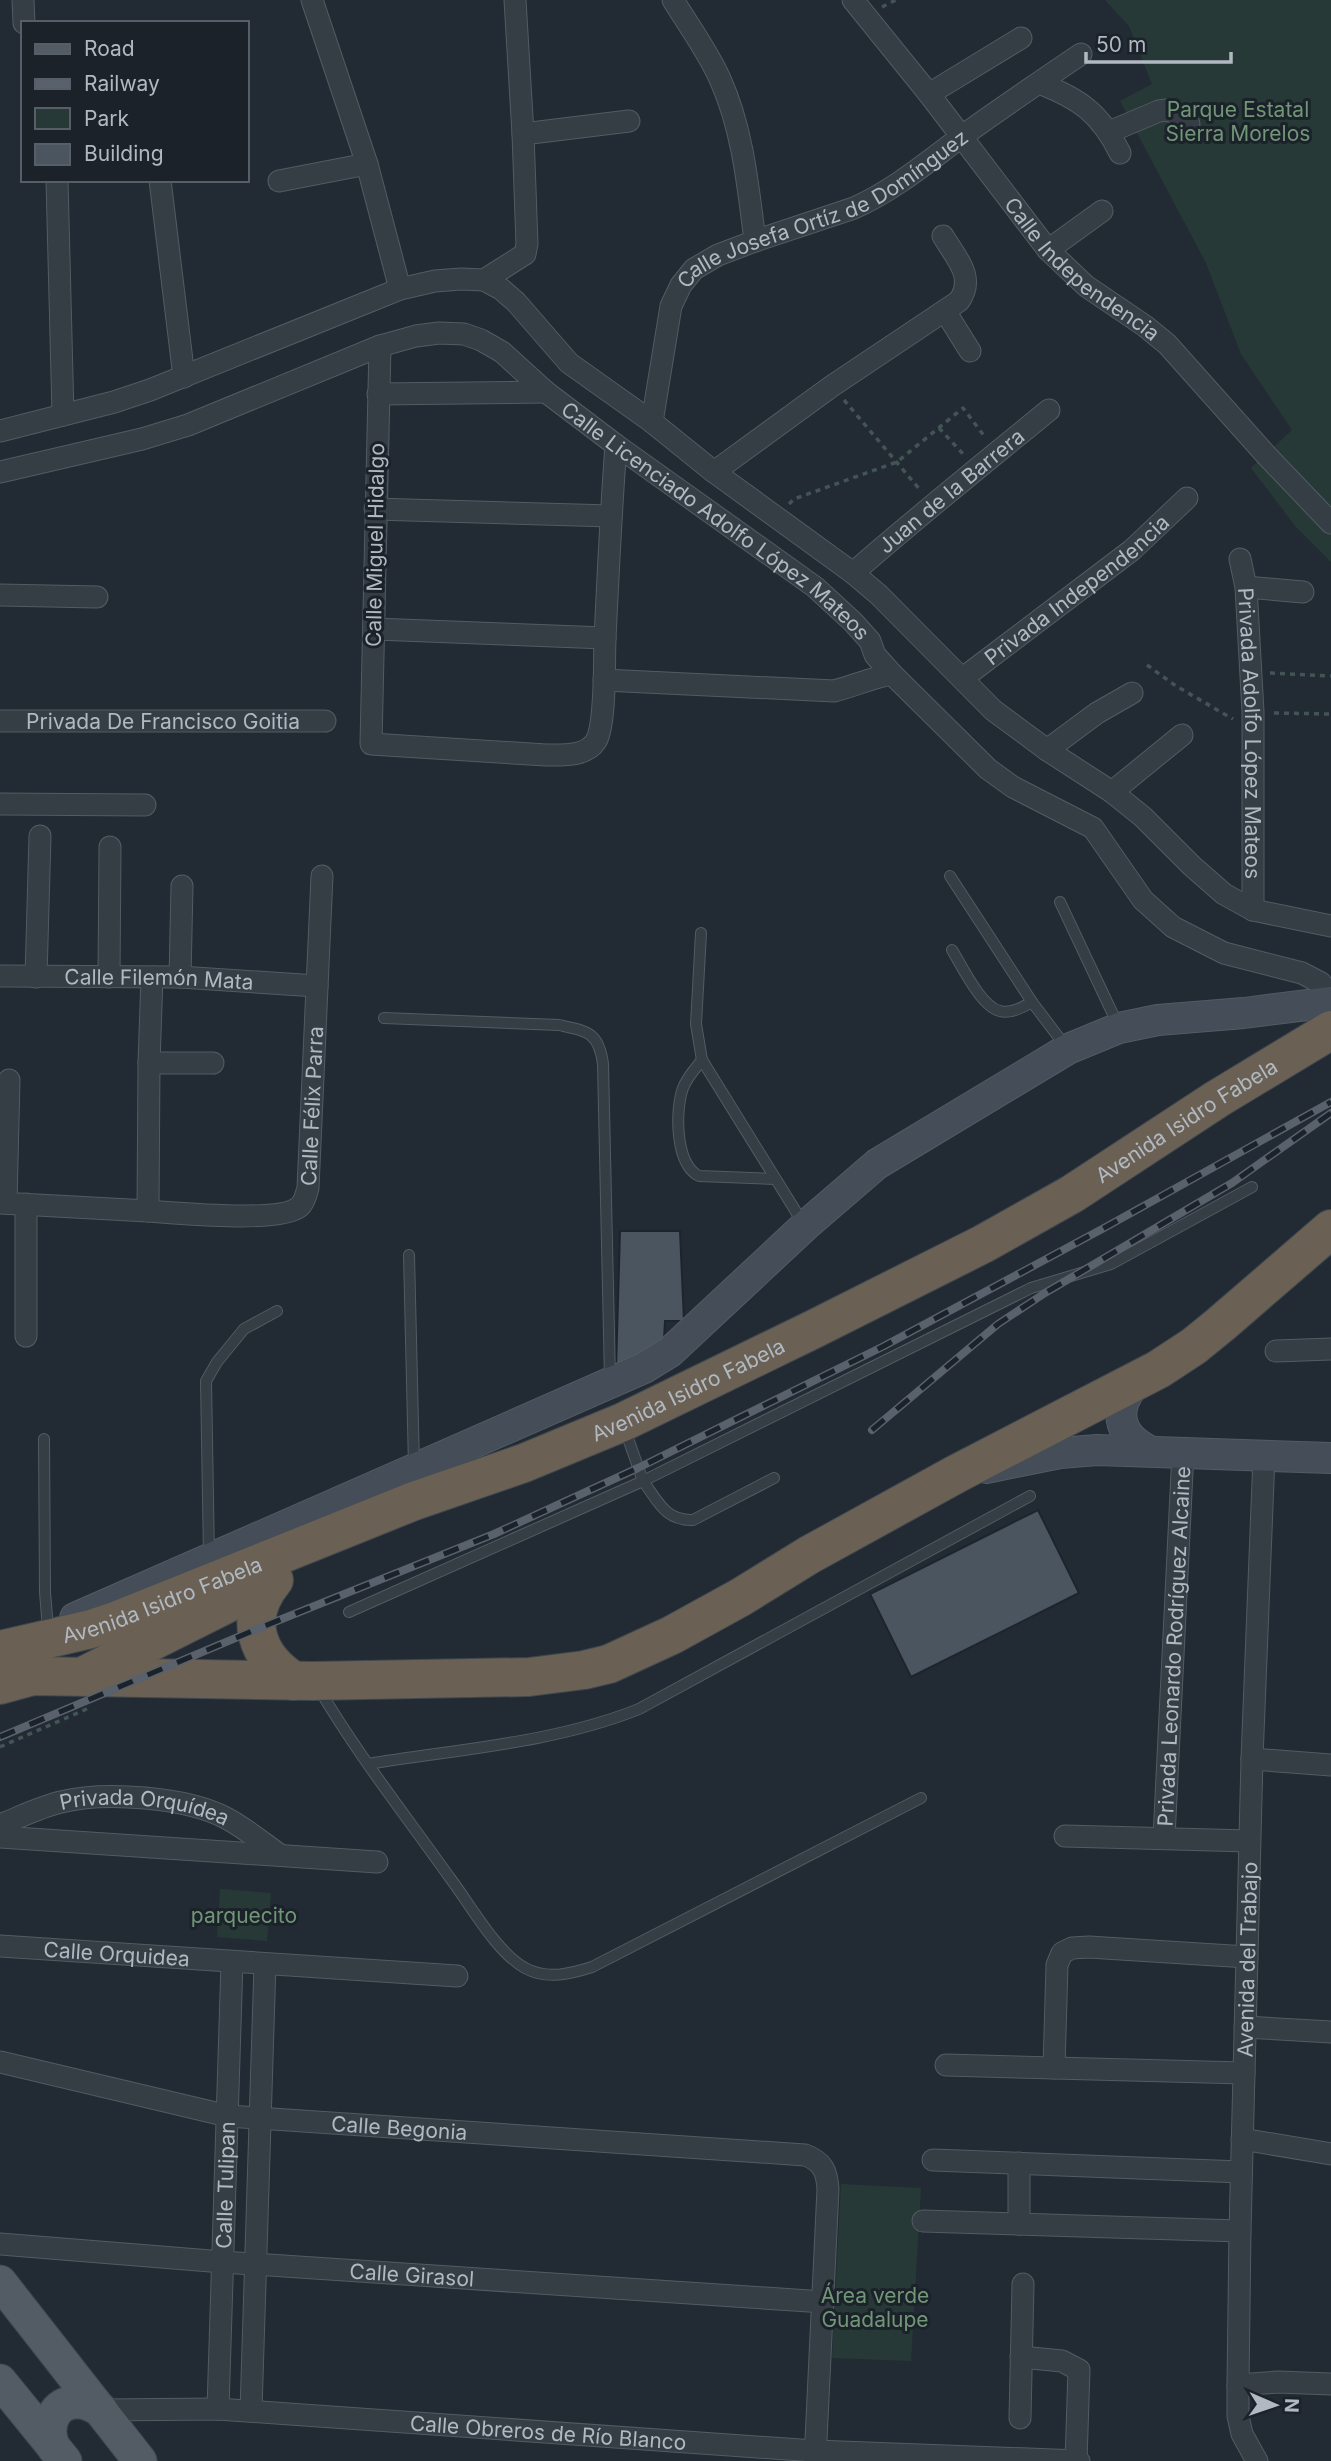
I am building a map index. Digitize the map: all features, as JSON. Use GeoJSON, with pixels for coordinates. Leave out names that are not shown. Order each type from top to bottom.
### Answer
{"type":"FeatureCollection","features":[{"type":"Feature","properties":{"kind":"highway"},"geometry":{"type":"LineString","coordinates":[[1217,1099],[1273,1044],[1331,1002]]}},
{"type":"Feature","properties":{"kind":"highway","name":"Avenida Isidro Fabela"},"geometry":{"type":"LineString","coordinates":[[0,1649],[118,1620],[414,1501],[524,1463],[623,1422],[983,1244],[1072,1194],[1217,1099],[1331,1030]]}},
{"type":"Feature","properties":{"kind":"highway","name":"Avenida Isidro Fabela"},"geometry":{"type":"LineString","coordinates":[[0,1685],[33,1676],[87,1691],[183,1681],[529,1677],[608,1664],[672,1635],[958,1473],[1138,1381],[1194,1346],[1331,1229]]}},
{"type":"Feature","properties":{"kind":"highway"},"geometry":{"type":"LineString","coordinates":[[0,1711],[87,1691],[274,1580],[469,1493],[524,1463]]}},
{"type":"Feature","properties":{"kind":"highway"},"geometry":{"type":"LineString","coordinates":[[274,1580],[259,1602],[259,1640],[270,1663],[304,1681]]}},
{"type":"Feature","properties":{"kind":"main road"},"geometry":{"type":"LineString","coordinates":[[0,1649],[643,1368],[670,1352],[805,1226],[877,1164],[1068,1049],[1119,1028],[1158,1020],[1331,1002]]}},
{"type":"Feature","properties":{"kind":"main road"},"geometry":{"type":"LineString","coordinates":[[1138,1381],[1122,1404],[1121,1413],[1126,1432],[1148,1450]]}},
{"type":"Feature","properties":{"kind":"main road"},"geometry":{"type":"LineString","coordinates":[[958,1473],[1060,1453],[1097,1450],[1331,1458]]}},
{"type":"Feature","properties":{"kind":"main road"},"geometry":{"type":"LineString","coordinates":[[0,2282],[140,2461]]}},
{"type":"Feature","properties":{"kind":"main road"},"geometry":{"type":"LineString","coordinates":[[0,2381],[60,2454]]}},
{"type":"Feature","properties":{"kind":"main road"},"geometry":{"type":"LineString","coordinates":[[60,2454],[49,2431],[53,2415],[58,2408],[82,2402],[100,2410]]}},
{"type":"Feature","properties":{"kind":"street"},"geometry":{"type":"LineString","coordinates":[[23,0],[24,21]]}},
{"type":"Feature","properties":{"kind":"street"},"geometry":{"type":"LineString","coordinates":[[312,0],[367,164],[400,289]]}},
{"type":"Feature","properties":{"kind":"street"},"geometry":{"type":"LineString","coordinates":[[0,431],[114,402],[184,377],[400,289],[435,281],[484,280],[524,254],[527,233],[514,0]]}},
{"type":"Feature","properties":{"kind":"street"},"geometry":{"type":"LineString","coordinates":[[673,0],[719,76],[729,101],[742,147],[755,241]]}},
{"type":"Feature","properties":{"kind":"street","name":"Calle Independencia"},"geometry":{"type":"LineString","coordinates":[[853,0],[929,93],[1048,250],[1086,286],[1167,344],[1331,523]]}},
{"type":"Feature","properties":{"kind":"street"},"geometry":{"type":"LineString","coordinates":[[929,93],[1021,38]]}},
{"type":"Feature","properties":{"kind":"street","name":"Calle Josefa Ortíz de Domínguez"},"geometry":{"type":"LineString","coordinates":[[652,422],[671,306],[681,285],[694,269],[718,255],[876,198],[1081,54]]}},
{"type":"Feature","properties":{"kind":"street"},"geometry":{"type":"LineString","coordinates":[[1040,83],[1068,94],[1082,103],[1109,132],[1119,153]]}},
{"type":"Feature","properties":{"kind":"street"},"geometry":{"type":"LineString","coordinates":[[1109,132],[1167,110],[1189,124]]}},
{"type":"Feature","properties":{"kind":"street"},"geometry":{"type":"LineString","coordinates":[[523,134],[629,121]]}},
{"type":"Feature","properties":{"kind":"street"},"geometry":{"type":"LineString","coordinates":[[279,181],[367,164]]}},
{"type":"Feature","properties":{"kind":"street"},"geometry":{"type":"LineString","coordinates":[[57,182],[63,415]]}},
{"type":"Feature","properties":{"kind":"street"},"geometry":{"type":"LineString","coordinates":[[160,182],[184,377]]}},
{"type":"Feature","properties":{"kind":"street"},"geometry":{"type":"LineString","coordinates":[[1048,250],[1102,211]]}},
{"type":"Feature","properties":{"kind":"street"},"geometry":{"type":"LineString","coordinates":[[714,472],[832,386],[959,301],[968,282],[943,236]]}},
{"type":"Feature","properties":{"kind":"street","name":"Calle Licenciado Adolfo López Mateos"},"geometry":{"type":"LineString","coordinates":[[484,280],[501,289],[516,302],[569,363],[853,573],[879,595],[993,710],[1047,750],[1112,792],[1143,817],[1224,894],[1253,910],[1331,926]]}},
{"type":"Feature","properties":{"kind":"street"},"geometry":{"type":"LineString","coordinates":[[945,311],[970,351]]}},
{"type":"Feature","properties":{"kind":"street","name":"Calle Licenciado Adolfo López Mateos"},"geometry":{"type":"LineString","coordinates":[[0,472],[142,439],[188,425],[380,346],[416,336],[464,334],[502,352],[546,392],[616,445],[815,587],[870,641],[875,655],[892,674],[988,769],[1013,787],[1093,828],[1143,900],[1173,927],[1224,953],[1303,973],[1321,983],[1331,1002]]}},
{"type":"Feature","properties":{"kind":"street","name":"Calle Miguel Hidalgo"},"geometry":{"type":"LineString","coordinates":[[380,346],[371,744],[546,755],[567,755],[584,751],[595,743],[599,730],[604,680]]}},
{"type":"Feature","properties":{"kind":"street"},"geometry":{"type":"LineString","coordinates":[[378,394],[546,392]]}},
{"type":"Feature","properties":{"kind":"street","name":"Juan de la Barrera"},"geometry":{"type":"LineString","coordinates":[[853,573],[932,504],[1049,411]]}},
{"type":"Feature","properties":{"kind":"street"},"geometry":{"type":"LineString","coordinates":[[616,445],[604,680],[834,691],[853,687],[866,679],[892,674]]}},
{"type":"Feature","properties":{"kind":"street","name":"Privada Independencia"},"geometry":{"type":"LineString","coordinates":[[963,678],[1132,550],[1187,498]]}},
{"type":"Feature","properties":{"kind":"street"},"geometry":{"type":"LineString","coordinates":[[375,509],[611,516]]}},
{"type":"Feature","properties":{"kind":"street","name":"Privada Adolfo López Mateos"},"geometry":{"type":"LineString","coordinates":[[1240,559],[1246,587],[1253,721],[1253,910]]}},
{"type":"Feature","properties":{"kind":"street"},"geometry":{"type":"LineString","coordinates":[[1246,587],[1303,593]]}},
{"type":"Feature","properties":{"kind":"street"},"geometry":{"type":"LineString","coordinates":[[0,595],[97,597]]}},
{"type":"Feature","properties":{"kind":"street"},"geometry":{"type":"LineString","coordinates":[[375,629],[605,638]]}},
{"type":"Feature","properties":{"kind":"street"},"geometry":{"type":"LineString","coordinates":[[1047,750],[1097,713],[1132,693]]}},
{"type":"Feature","properties":{"kind":"street","name":"Privada De Francisco Goitia"},"geometry":{"type":"LineString","coordinates":[[0,721],[324,721]]}},
{"type":"Feature","properties":{"kind":"street"},"geometry":{"type":"LineString","coordinates":[[1112,792],[1182,735]]}},
{"type":"Feature","properties":{"kind":"street"},"geometry":{"type":"LineString","coordinates":[[0,804],[145,805]]}},
{"type":"Feature","properties":{"kind":"street"},"geometry":{"type":"LineString","coordinates":[[36,976],[40,836]]}},
{"type":"Feature","properties":{"kind":"street"},"geometry":{"type":"LineString","coordinates":[[109,977],[110,847]]}},
{"type":"Feature","properties":{"kind":"street","name":"Calle Félix Parra"},"geometry":{"type":"LineString","coordinates":[[11,1203],[173,1213],[274,1214],[289,1213],[300,1206],[308,1188],[322,876]]}},
{"type":"Feature","properties":{"kind":"street"},"geometry":{"type":"LineString","coordinates":[[180,977],[182,886]]}},
{"type":"Feature","properties":{"kind":"street","name":"Calle Filemón Mata"},"geometry":{"type":"LineString","coordinates":[[0,976],[180,977],[317,986]]}},
{"type":"Feature","properties":{"kind":"street"},"geometry":{"type":"LineString","coordinates":[[148,1211],[152,977]]}},
{"type":"Feature","properties":{"kind":"street"},"geometry":{"type":"LineString","coordinates":[[149,1063],[213,1063]]}},
{"type":"Feature","properties":{"kind":"street"},"geometry":{"type":"LineString","coordinates":[[9,1080],[11,1203],[26,1336]]}},
{"type":"Feature","properties":{"kind":"street"},"geometry":{"type":"LineString","coordinates":[[1276,1351],[1327,1345]]}},
{"type":"Feature","properties":{"kind":"street","name":"Privada Leonardo Rodríguez Alcaine"},"geometry":{"type":"LineString","coordinates":[[1183,1452],[1164,1838],[1249,1841]]}},
{"type":"Feature","properties":{"kind":"street","name":"Avenida del Trabajo"},"geometry":{"type":"LineString","coordinates":[[1257,2461],[1242,2434],[1238,2416],[1238,2385],[1249,1841],[1264,1456]]}},
{"type":"Feature","properties":{"kind":"street"},"geometry":{"type":"LineString","coordinates":[[1252,1759],[1331,1765]]}},
{"type":"Feature","properties":{"kind":"street","name":"Privada Orquídea"},"geometry":{"type":"LineString","coordinates":[[0,1825],[62,1801],[108,1798],[161,1800],[184,1803],[226,1818],[282,1856]]}},
{"type":"Feature","properties":{"kind":"street"},"geometry":{"type":"LineString","coordinates":[[1065,1836],[1164,1838]]}},
{"type":"Feature","properties":{"kind":"street","name":"Privada Orquídea"},"geometry":{"type":"LineString","coordinates":[[0,1837],[377,1863]]}},
{"type":"Feature","properties":{"kind":"street","name":"Calle Orquidea"},"geometry":{"type":"LineString","coordinates":[[0,1945],[232,1962]]}},
{"type":"Feature","properties":{"kind":"street"},"geometry":{"type":"LineString","coordinates":[[1054,2068],[1057,1965],[1062,1952],[1072,1948],[1089,1947],[1247,1957]]}},
{"type":"Feature","properties":{"kind":"street"},"geometry":{"type":"LineString","coordinates":[[232,1962],[457,1976]]}},
{"type":"Feature","properties":{"kind":"street","name":"Calle Tulipan"},"geometry":{"type":"LineString","coordinates":[[218,2409],[232,1962]]}},
{"type":"Feature","properties":{"kind":"street","name":"Calle Tulipan"},"geometry":{"type":"LineString","coordinates":[[251,2411],[265,1964]]}},
{"type":"Feature","properties":{"kind":"street"},"geometry":{"type":"LineString","coordinates":[[1245,2027],[1331,2032]]}},
{"type":"Feature","properties":{"kind":"street","name":"Calle Begonia"},"geometry":{"type":"LineString","coordinates":[[0,2062],[228,2116],[805,2155],[824,2167],[827,2179],[824,2302]]}},
{"type":"Feature","properties":{"kind":"street"},"geometry":{"type":"LineString","coordinates":[[946,2065],[1244,2073]]}},
{"type":"Feature","properties":{"kind":"street"},"geometry":{"type":"LineString","coordinates":[[1242,2139],[1331,2154]]}},
{"type":"Feature","properties":{"kind":"street"},"geometry":{"type":"LineString","coordinates":[[933,2160],[1241,2172]]}},
{"type":"Feature","properties":{"kind":"street"},"geometry":{"type":"LineString","coordinates":[[1019,2163],[1019,2224]]}},
{"type":"Feature","properties":{"kind":"street"},"geometry":{"type":"LineString","coordinates":[[923,2221],[1240,2231]]}},
{"type":"Feature","properties":{"kind":"street","name":"Calle Girasol"},"geometry":{"type":"LineString","coordinates":[[0,2244],[223,2262],[824,2302]]}},
{"type":"Feature","properties":{"kind":"street"},"geometry":{"type":"LineString","coordinates":[[1020,2418],[1023,2284]]}},
{"type":"Feature","properties":{"kind":"street"},"geometry":{"type":"LineString","coordinates":[[815,2456],[824,2302]]}},
{"type":"Feature","properties":{"kind":"street"},"geometry":{"type":"LineString","coordinates":[[1021,2357],[1062,2361],[1079,2370],[1077,2461]]}},
{"type":"Feature","properties":{"kind":"street"},"geometry":{"type":"LineString","coordinates":[[1238,2385],[1278,2382],[1331,2384]]}},
{"type":"Feature","properties":{"kind":"street","name":"Calle Obreros de Río Blanco"},"geometry":{"type":"LineString","coordinates":[[100,2410],[251,2411],[815,2456],[1077,2461]]}},
{"type":"Feature","properties":{"kind":"lane"},"geometry":{"type":"LineString","coordinates":[[950,876],[1032,1002],[1068,1049]]}},
{"type":"Feature","properties":{"kind":"lane"},"geometry":{"type":"LineString","coordinates":[[1060,902],[1119,1028]]}},
{"type":"Feature","properties":{"kind":"lane"},"geometry":{"type":"LineString","coordinates":[[701,933],[696,1024],[702,1060],[805,1226]]}},
{"type":"Feature","properties":{"kind":"lane"},"geometry":{"type":"LineString","coordinates":[[952,950],[983,1000],[991,1007],[1001,1012],[1009,1012],[1032,1002]]}},
{"type":"Feature","properties":{"kind":"lane"},"geometry":{"type":"LineString","coordinates":[[384,1018],[559,1025],[584,1030],[596,1038],[603,1064],[611,1382]]}},
{"type":"Feature","properties":{"kind":"lane"},"geometry":{"type":"LineString","coordinates":[[702,1060],[682,1090],[680,1149],[684,1161],[691,1172],[699,1176],[775,1179]]}},
{"type":"Feature","properties":{"kind":"lane"},"geometry":{"type":"LineString","coordinates":[[349,1612],[643,1481],[1031,1288],[1111,1264],[1252,1187]]}},
{"type":"Feature","properties":{"kind":"lane"},"geometry":{"type":"LineString","coordinates":[[409,1255],[414,1469]]}},
{"type":"Feature","properties":{"kind":"lane"},"geometry":{"type":"LineString","coordinates":[[209,1559],[206,1381],[217,1362],[244,1329],[277,1311]]}},
{"type":"Feature","properties":{"kind":"lane"},"geometry":{"type":"LineString","coordinates":[[623,1422],[643,1481],[670,1517],[681,1521],[693,1520],[774,1478]]}},
{"type":"Feature","properties":{"kind":"lane"},"geometry":{"type":"LineString","coordinates":[[44,1439],[45,1592],[48,1629]]}},
{"type":"Feature","properties":{"kind":"lane"},"geometry":{"type":"LineString","coordinates":[[368,1764],[554,1735],[631,1713],[1030,1496]]}},
{"type":"Feature","properties":{"kind":"lane"},"geometry":{"type":"LineString","coordinates":[[304,1681],[368,1764],[495,1940],[525,1968],[545,1975],[568,1975],[593,1967],[921,1798]]}},
{"type":"Feature","properties":{"kind":"path"},"geometry":{"type":"LineString","coordinates":[[832,386],[932,504]]}},
{"type":"Feature","properties":{"kind":"path"},"geometry":{"type":"LineString","coordinates":[[775,516],[794,499],[897,463],[963,408],[996,453]]}},
{"type":"Feature","properties":{"kind":"path"},"geometry":{"type":"LineString","coordinates":[[939,428],[977,470]]}},
{"type":"Feature","properties":{"kind":"path"},"geometry":{"type":"LineString","coordinates":[[1147,665],[1176,686],[1253,721],[1331,714]]}},
{"type":"Feature","properties":{"kind":"path"},"geometry":{"type":"LineString","coordinates":[[1250,672],[1331,676]]}},
{"type":"Feature","properties":{"kind":"path"},"geometry":{"type":"LineString","coordinates":[[0,1746],[87,1691]]}},
{"type":"Feature","properties":{"kind":"green space","name":"Parque Estatal Sierra Morelos"},"geometry":{"type":"Polygon","coordinates":[[[1105,0],[1331,0],[1331,562],[1296,527],[1251,468],[1292,430],[1241,354],[1206,263],[1120,101],[1152,84],[1129,26],[1105,0]]]}},
{"type":"Feature","properties":{"kind":"green space","name":"parquecito"},"geometry":{"type":"Polygon","coordinates":[[[220,1889],[271,1893],[267,1941],[217,1937],[220,1889]]]}},
{"type":"Feature","properties":{"kind":"green space","name":"Área verde Guadalupe"},"geometry":{"type":"Polygon","coordinates":[[[841,2184],[921,2188],[911,2361],[832,2358],[841,2184]]]}},
{"type":"Feature","properties":{"kind":"building"},"geometry":{"type":"Polygon","coordinates":[[[620,1231],[680,1231],[684,1321],[665,1321],[664,1340],[616,1370],[620,1231]]]}},
{"type":"Feature","properties":{"kind":"building"},"geometry":{"type":"Polygon","coordinates":[[[1038,1510],[1079,1593],[911,1677],[870,1594],[1038,1510]]]}},
{"type":"Feature","properties":{"kind":"railway"},"geometry":{"type":"LineString","coordinates":[[0,1737],[257,1629],[494,1534],[638,1468],[884,1346],[1331,1102]]}},
{"type":"Feature","properties":{"kind":"railway"},"geometry":{"type":"LineString","coordinates":[[872,1430],[998,1324],[1045,1293],[1232,1183],[1331,1113]]}}]}
